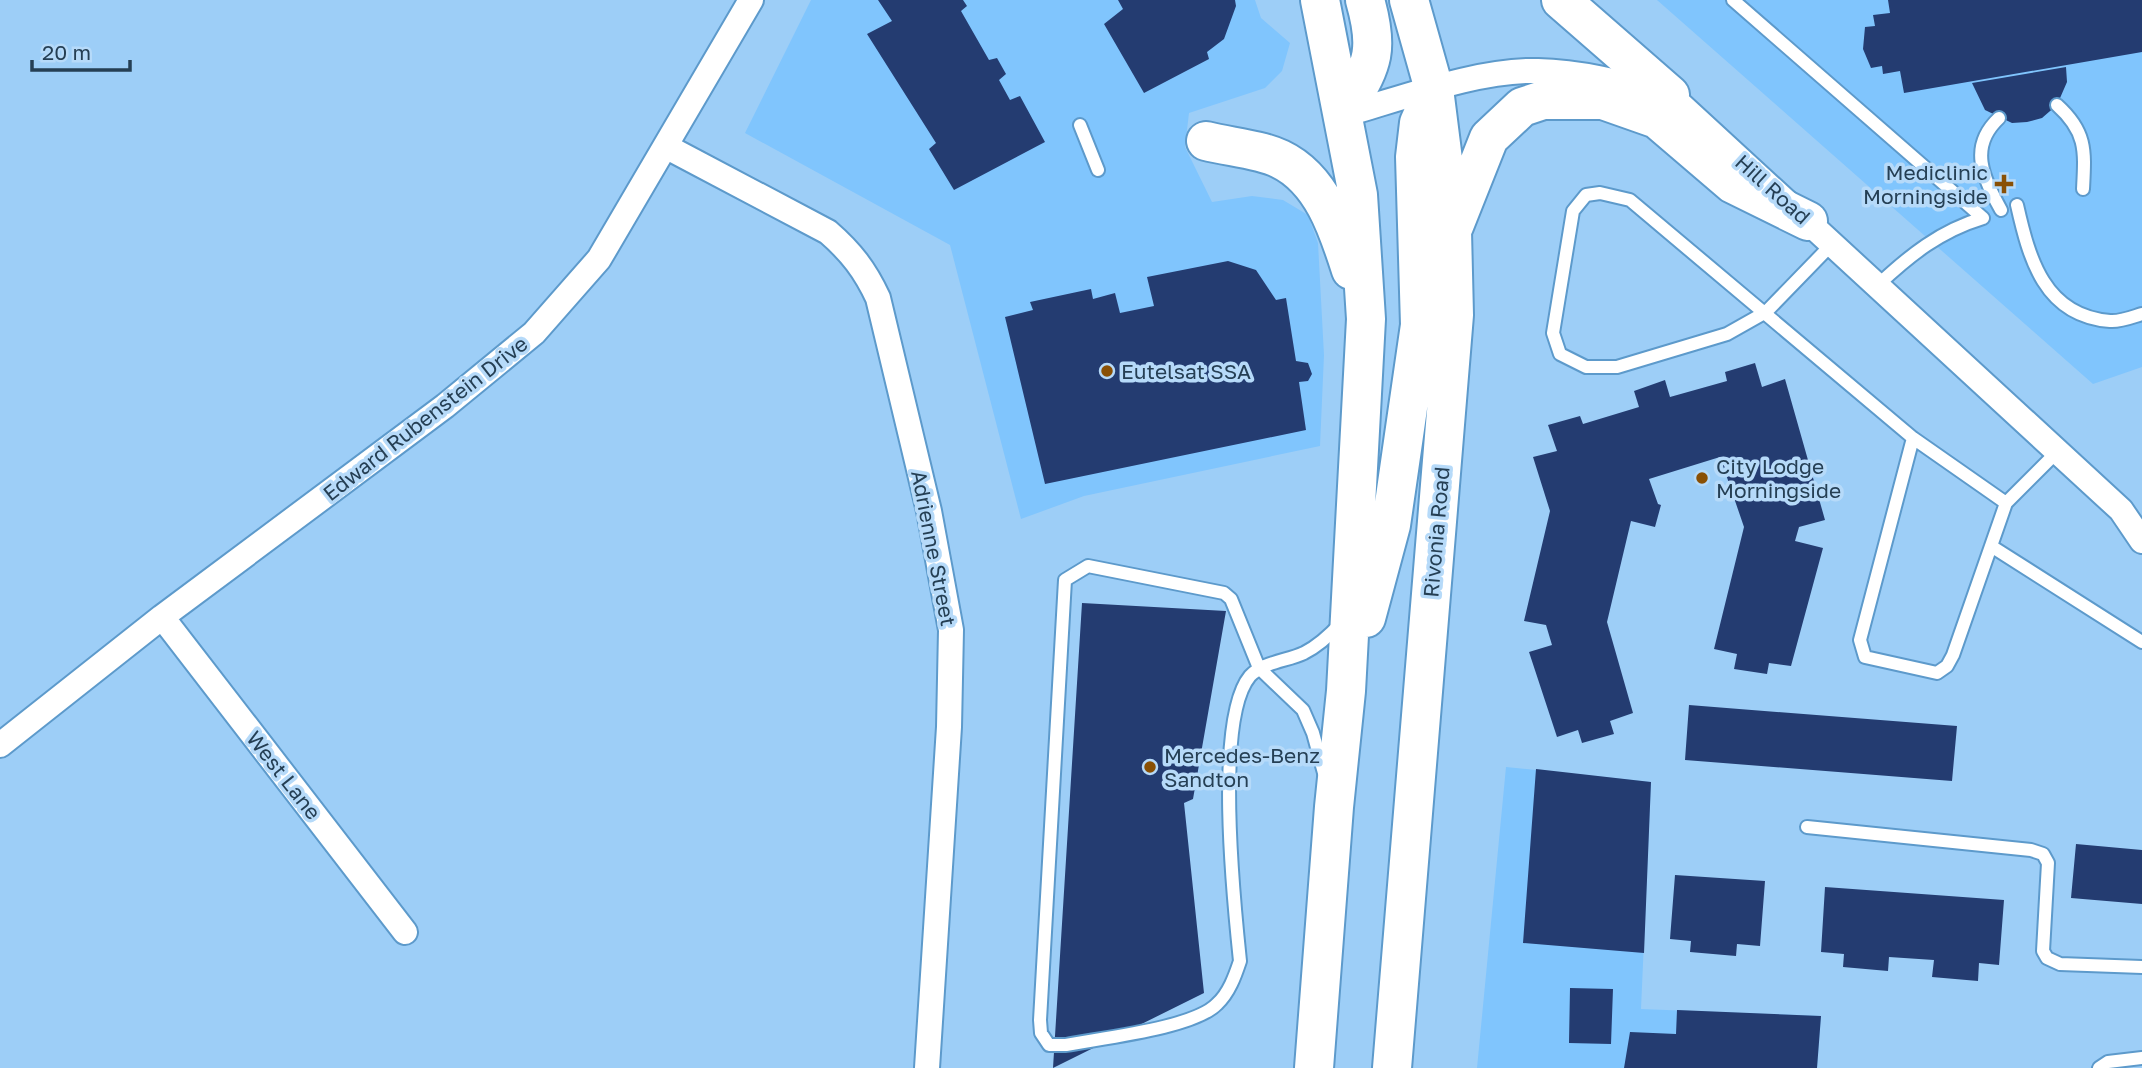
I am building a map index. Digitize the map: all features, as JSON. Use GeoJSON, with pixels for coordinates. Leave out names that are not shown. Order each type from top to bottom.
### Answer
{"type":"FeatureCollection","features":[{"type":"Feature","properties":{"kind":"main road"},"geometry":{"type":"LineString","coordinates":[[1314,1068],[1334,807],[1346,691],[1366,319],[1358,195],[1320,0]]}},
{"type":"Feature","properties":{"kind":"main road"},"geometry":{"type":"LineString","coordinates":[[1343,114],[1374,55],[1375,34],[1365,0]]}},
{"type":"Feature","properties":{"kind":"main road","name":"Rivonia Road"},"geometry":{"type":"LineString","coordinates":[[1392,1068],[1454,315],[1452,231],[1434,89],[1409,0]]}},
{"type":"Feature","properties":{"kind":"main road"},"geometry":{"type":"LineString","coordinates":[[1562,0],[1670,95]]}},
{"type":"Feature","properties":{"kind":"main road"},"geometry":{"type":"LineString","coordinates":[[1346,691],[1391,525],[1420,325],[1415,157],[1419,123],[1434,89]]}},
{"type":"Feature","properties":{"kind":"main road"},"geometry":{"type":"LineString","coordinates":[[1452,231],[1489,138],[1522,107],[1543,100],[1603,100],[1657,119],[1733,184],[1821,232]]}},
{"type":"Feature","properties":{"kind":"main road"},"geometry":{"type":"LineString","coordinates":[[1206,141],[1279,158],[1302,173],[1318,191],[1342,240],[1366,319]]}},
{"type":"Feature","properties":{"kind":"main road"},"geometry":{"type":"LineString","coordinates":[[1400,971],[1413,1068]]}},
{"type":"Feature","properties":{"kind":"street","name":"Edward Rubenstein Drive"},"geometry":{"type":"LineString","coordinates":[[0,745],[162,617],[445,406],[534,333],[599,259],[751,0]]}},
{"type":"Feature","properties":{"kind":"street","name":"Hill Road"},"geometry":{"type":"LineString","coordinates":[[1343,114],[1434,89],[1536,71],[1603,78],[1670,95],[1821,232],[2056,453],[2131,511],[2142,541]]}},
{"type":"Feature","properties":{"kind":"street","name":"Adrienne Street"},"geometry":{"type":"LineString","coordinates":[[667,147],[828,232],[850,251],[864,269],[878,298],[929,510],[951,630],[949,727],[927,1068]]}},
{"type":"Feature","properties":{"kind":"street","name":"West Lane"},"geometry":{"type":"LineString","coordinates":[[162,617],[405,932]]}},
{"type":"Feature","properties":{"kind":"lane"},"geometry":{"type":"LineString","coordinates":[[1733,0],[1983,218],[1958,225],[1914,252],[1878,285]]}},
{"type":"Feature","properties":{"kind":"lane"},"geometry":{"type":"LineString","coordinates":[[2057,105],[2074,121],[2081,138],[2085,161],[2083,189]]}},
{"type":"Feature","properties":{"kind":"lane"},"geometry":{"type":"LineString","coordinates":[[1998,118],[1984,132],[1980,154],[1985,182],[2001,209]]}},
{"type":"Feature","properties":{"kind":"lane"},"geometry":{"type":"LineString","coordinates":[[1080,125],[1098,170]]}},
{"type":"Feature","properties":{"kind":"lane"},"geometry":{"type":"LineString","coordinates":[[1821,232],[1766,313],[1727,334],[1617,367],[1586,367],[1560,354],[1553,333],[1573,211],[1586,195],[1600,193],[1630,200],[1766,313],[1913,438],[2006,503]]}},
{"type":"Feature","properties":{"kind":"lane"},"geometry":{"type":"LineString","coordinates":[[2017,205],[2029,255],[2041,281],[2060,300],[2083,314],[2112,321],[2142,314]]}},
{"type":"Feature","properties":{"kind":"lane"},"geometry":{"type":"LineString","coordinates":[[1913,438],[1860,640],[1865,657],[1937,673],[1947,666],[2006,503],[2056,453]]}},
{"type":"Feature","properties":{"kind":"lane"},"geometry":{"type":"LineString","coordinates":[[1991,546],[2142,642]]}},
{"type":"Feature","properties":{"kind":"lane"},"geometry":{"type":"LineString","coordinates":[[1334,807],[1313,733],[1303,710],[1259,668],[1231,599],[1224,593],[1088,566],[1065,580],[1040,1020],[1041,1033],[1048,1045],[1066,1045],[1187,1021],[1217,1005],[1234,981],[1240,961],[1229,830],[1233,722],[1245,685],[1259,668],[1315,648],[1349,613]]}},
{"type":"Feature","properties":{"kind":"lane"},"geometry":{"type":"LineString","coordinates":[[1807,827],[2031,850],[2042,854],[2048,863],[2049,874],[2043,951],[2047,958],[2060,964],[2142,967]]}},
{"type":"Feature","properties":{"kind":"lane"},"geometry":{"type":"LineString","coordinates":[[2099,1068],[2108,1062],[2142,1058]]}},
{"type":"Feature","properties":{"kind":"shaded area"},"geometry":{"type":"Polygon","coordinates":[[[811,0],[1255,0],[1261,18],[1290,43],[1282,71],[1265,88],[1189,113],[1185,147],[1212,202],[1252,196],[1283,200],[1308,215],[1318,243],[1324,355],[1320,446],[1084,496],[1021,519],[950,245],[745,133],[811,0]]]}},
{"type":"Feature","properties":{"kind":"shaded area","name":"Mediclinic Morningside"},"geometry":{"type":"Polygon","coordinates":[[[1657,0],[2142,0],[2142,367],[2093,384],[1657,0]]]}},
{"type":"Feature","properties":{"kind":"shaded area"},"geometry":{"type":"Polygon","coordinates":[[[1506,767],[1651,782],[1641,1009],[1821,1016],[1817,1068],[1477,1068],[1506,767]]]}},
{"type":"Feature","properties":{"kind":"building"},"geometry":{"type":"Polygon","coordinates":[[[878,0],[963,0],[967,6],[961,11],[989,60],[997,58],[1006,74],[999,80],[1010,100],[1020,96],[1045,142],[954,190],[929,149],[936,143],[867,34],[892,21],[878,0]]]}},
{"type":"Feature","properties":{"kind":"building"},"geometry":{"type":"Polygon","coordinates":[[[1118,0],[1235,0],[1236,6],[1224,39],[1207,52],[1209,59],[1144,93],[1104,24],[1123,9],[1118,0]]]}},
{"type":"Feature","properties":{"kind":"building"},"geometry":{"type":"Polygon","coordinates":[[[1888,0],[2142,0],[2142,52],[1904,93],[1900,71],[1883,74],[1882,66],[1871,68],[1863,49],[1865,27],[1875,26],[1873,15],[1890,13],[1888,0]]]}},
{"type":"Feature","properties":{"kind":"building"},"geometry":{"type":"Polygon","coordinates":[[[2066,67],[2067,82],[2057,105],[2042,118],[2027,122],[2012,123],[1985,110],[1972,83],[2066,67]]]}},
{"type":"Feature","properties":{"kind":"building"},"geometry":{"type":"Polygon","coordinates":[[[1228,261],[1256,270],[1276,300],[1286,298],[1296,361],[1308,363],[1312,374],[1308,381],[1299,382],[1306,430],[1045,484],[1005,317],[1033,310],[1030,302],[1091,289],[1093,299],[1115,293],[1120,313],[1154,306],[1147,277],[1228,261]]]}},
{"type":"Feature","properties":{"kind":"building"},"geometry":{"type":"Polygon","coordinates":[[[1755,363],[1762,387],[1785,379],[1825,520],[1799,527],[1795,541],[1823,548],[1791,666],[1769,663],[1767,674],[1734,669],[1737,654],[1714,649],[1744,527],[1720,457],[1649,479],[1658,504],[1661,505],[1655,527],[1631,521],[1607,622],[1633,713],[1610,721],[1614,734],[1582,743],[1578,730],[1557,737],[1529,652],[1552,645],[1546,625],[1524,621],[1550,511],[1533,457],[1557,451],[1548,425],[1580,416],[1583,424],[1639,407],[1634,391],[1665,380],[1670,397],[1727,381],[1725,372],[1755,363]]]}},
{"type":"Feature","properties":{"kind":"building"},"geometry":{"type":"Polygon","coordinates":[[[1082,603],[1226,611],[1193,799],[1184,803],[1204,993],[1053,1068],[1082,603]]]}},
{"type":"Feature","properties":{"kind":"building"},"geometry":{"type":"Polygon","coordinates":[[[1689,705],[1957,726],[1952,781],[1685,760],[1689,705]]]}},
{"type":"Feature","properties":{"kind":"building"},"geometry":{"type":"Polygon","coordinates":[[[1536,769],[1651,782],[1644,953],[1523,943],[1536,769]]]}},
{"type":"Feature","properties":{"kind":"building"},"geometry":{"type":"Polygon","coordinates":[[[2076,844],[2142,850],[2142,904],[2071,898],[2076,844]]]}},
{"type":"Feature","properties":{"kind":"building"},"geometry":{"type":"Polygon","coordinates":[[[1675,875],[1765,881],[1760,946],[1737,944],[1736,956],[1690,952],[1691,941],[1670,939],[1675,875]]]}},
{"type":"Feature","properties":{"kind":"building"},"geometry":{"type":"Polygon","coordinates":[[[1825,887],[2004,900],[1999,965],[1979,963],[1978,981],[1932,977],[1934,960],[1889,957],[1888,971],[1843,967],[1844,954],[1821,952],[1825,887]]]}},
{"type":"Feature","properties":{"kind":"building"},"geometry":{"type":"Polygon","coordinates":[[[1570,988],[1613,989],[1611,1044],[1569,1043],[1570,988]]]}},
{"type":"Feature","properties":{"kind":"building"},"geometry":{"type":"Polygon","coordinates":[[[1677,1010],[1821,1016],[1817,1068],[1624,1068],[1630,1032],[1676,1034],[1677,1010]]]}},
{"type":"Feature","properties":{"kind":"place","name":"Mediclinic Morningside"},"geometry":{"type":"Point","coordinates":[2004,184]}},
{"type":"Feature","properties":{"kind":"place","name":"Eutelsat SSA"},"geometry":{"type":"Point","coordinates":[1107,371]}},
{"type":"Feature","properties":{"kind":"place","name":"City Lodge Morningside"},"geometry":{"type":"Point","coordinates":[1702,478]}},
{"type":"Feature","properties":{"kind":"place","name":"Mercedes-Benz Sandton"},"geometry":{"type":"Point","coordinates":[1150,767]}}]}
